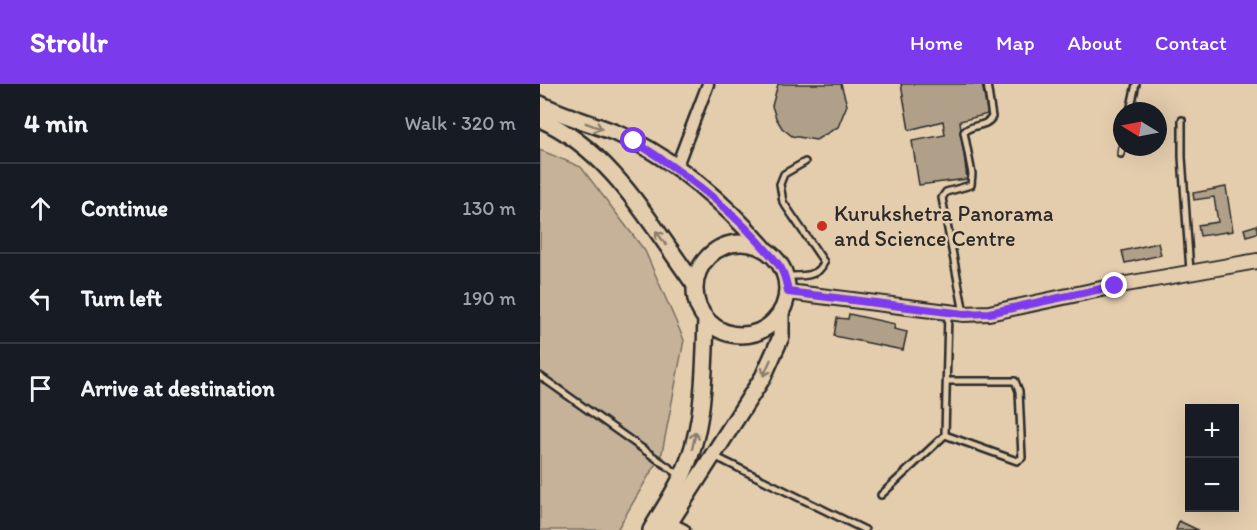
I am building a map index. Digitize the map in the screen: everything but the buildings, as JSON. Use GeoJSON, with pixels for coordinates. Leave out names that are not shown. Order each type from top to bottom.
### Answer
{"type":"FeatureCollection","features":[{"type":"Feature","properties":{"kind":"main road"},"geometry":{"type":"LineString","coordinates":[[540,104],[634,141],[676,168],[734,214],[776,258],[786,276],[788,292],[781,312],[781,337],[763,377],[668,527]]}},
{"type":"Feature","properties":{"kind":"main road"},"geometry":{"type":"LineString","coordinates":[[540,119],[582,142],[608,165],[695,285]]}},
{"type":"Feature","properties":{"kind":"main road"},"geometry":{"type":"LineString","coordinates":[[764,248],[745,242],[727,245],[711,254],[699,270],[695,285],[697,302],[706,319],[724,332],[738,335],[756,333],[771,324],[781,312]]}},
{"type":"Feature","properties":{"kind":"main road"},"geometry":{"type":"LineString","coordinates":[[788,292],[948,313],[989,313],[1257,261]]}},
{"type":"Feature","properties":{"kind":"main road"},"geometry":{"type":"LineString","coordinates":[[651,530],[682,477],[693,446],[703,395],[706,319]]}},
{"type":"Feature","properties":{"kind":"street"},"geometry":{"type":"LineString","coordinates":[[676,168],[708,84]]}},
{"type":"Feature","properties":{"kind":"street"},"geometry":{"type":"LineString","coordinates":[[668,527],[684,530]]}},
{"type":"Feature","properties":{"kind":"lane"},"geometry":{"type":"LineString","coordinates":[[964,314],[942,198],[946,192],[968,187],[973,181],[964,132],[972,126],[987,123],[992,117],[987,84]]}},
{"type":"Feature","properties":{"kind":"lane"},"geometry":{"type":"LineString","coordinates":[[1132,102],[1136,84]]}},
{"type":"Feature","properties":{"kind":"lane"},"geometry":{"type":"LineString","coordinates":[[1182,120],[1182,157],[1190,273]]}},
{"type":"Feature","properties":{"kind":"lane"},"geometry":{"type":"LineString","coordinates":[[786,276],[812,274],[820,270],[824,262],[783,202],[780,193],[784,174],[805,162]]}},
{"type":"Feature","properties":{"kind":"lane"},"geometry":{"type":"LineString","coordinates":[[881,495],[945,435],[948,313]]}},
{"type":"Feature","properties":{"kind":"lane"},"geometry":{"type":"LineString","coordinates":[[540,376],[682,477]]}},
{"type":"Feature","properties":{"kind":"lane"},"geometry":{"type":"LineString","coordinates":[[945,435],[1017,461],[1022,458],[1019,391],[1015,381],[947,381]]}},
{"type":"Feature","properties":{"kind":"lane"},"geometry":{"type":"LineString","coordinates":[[713,455],[864,530]]}},
{"type":"Feature","properties":{"kind":"shaded area"},"geometry":{"type":"Polygon","coordinates":[[[540,150],[581,167],[645,251],[684,340],[662,453],[617,530],[540,530],[540,150]]]}},
{"type":"Feature","properties":{"kind":"place","name":"Kurukshetra Panorama and Science Centre"},"geometry":{"type":"Point","coordinates":[822,226]}},
{"type":"Feature","properties":{"kind":"route"},"geometry":{"type":"LineString","coordinates":[[634,141],[691,178],[734,214],[776,258],[786,276],[788,292],[964,314],[989,313],[1115,286]]}}]}
